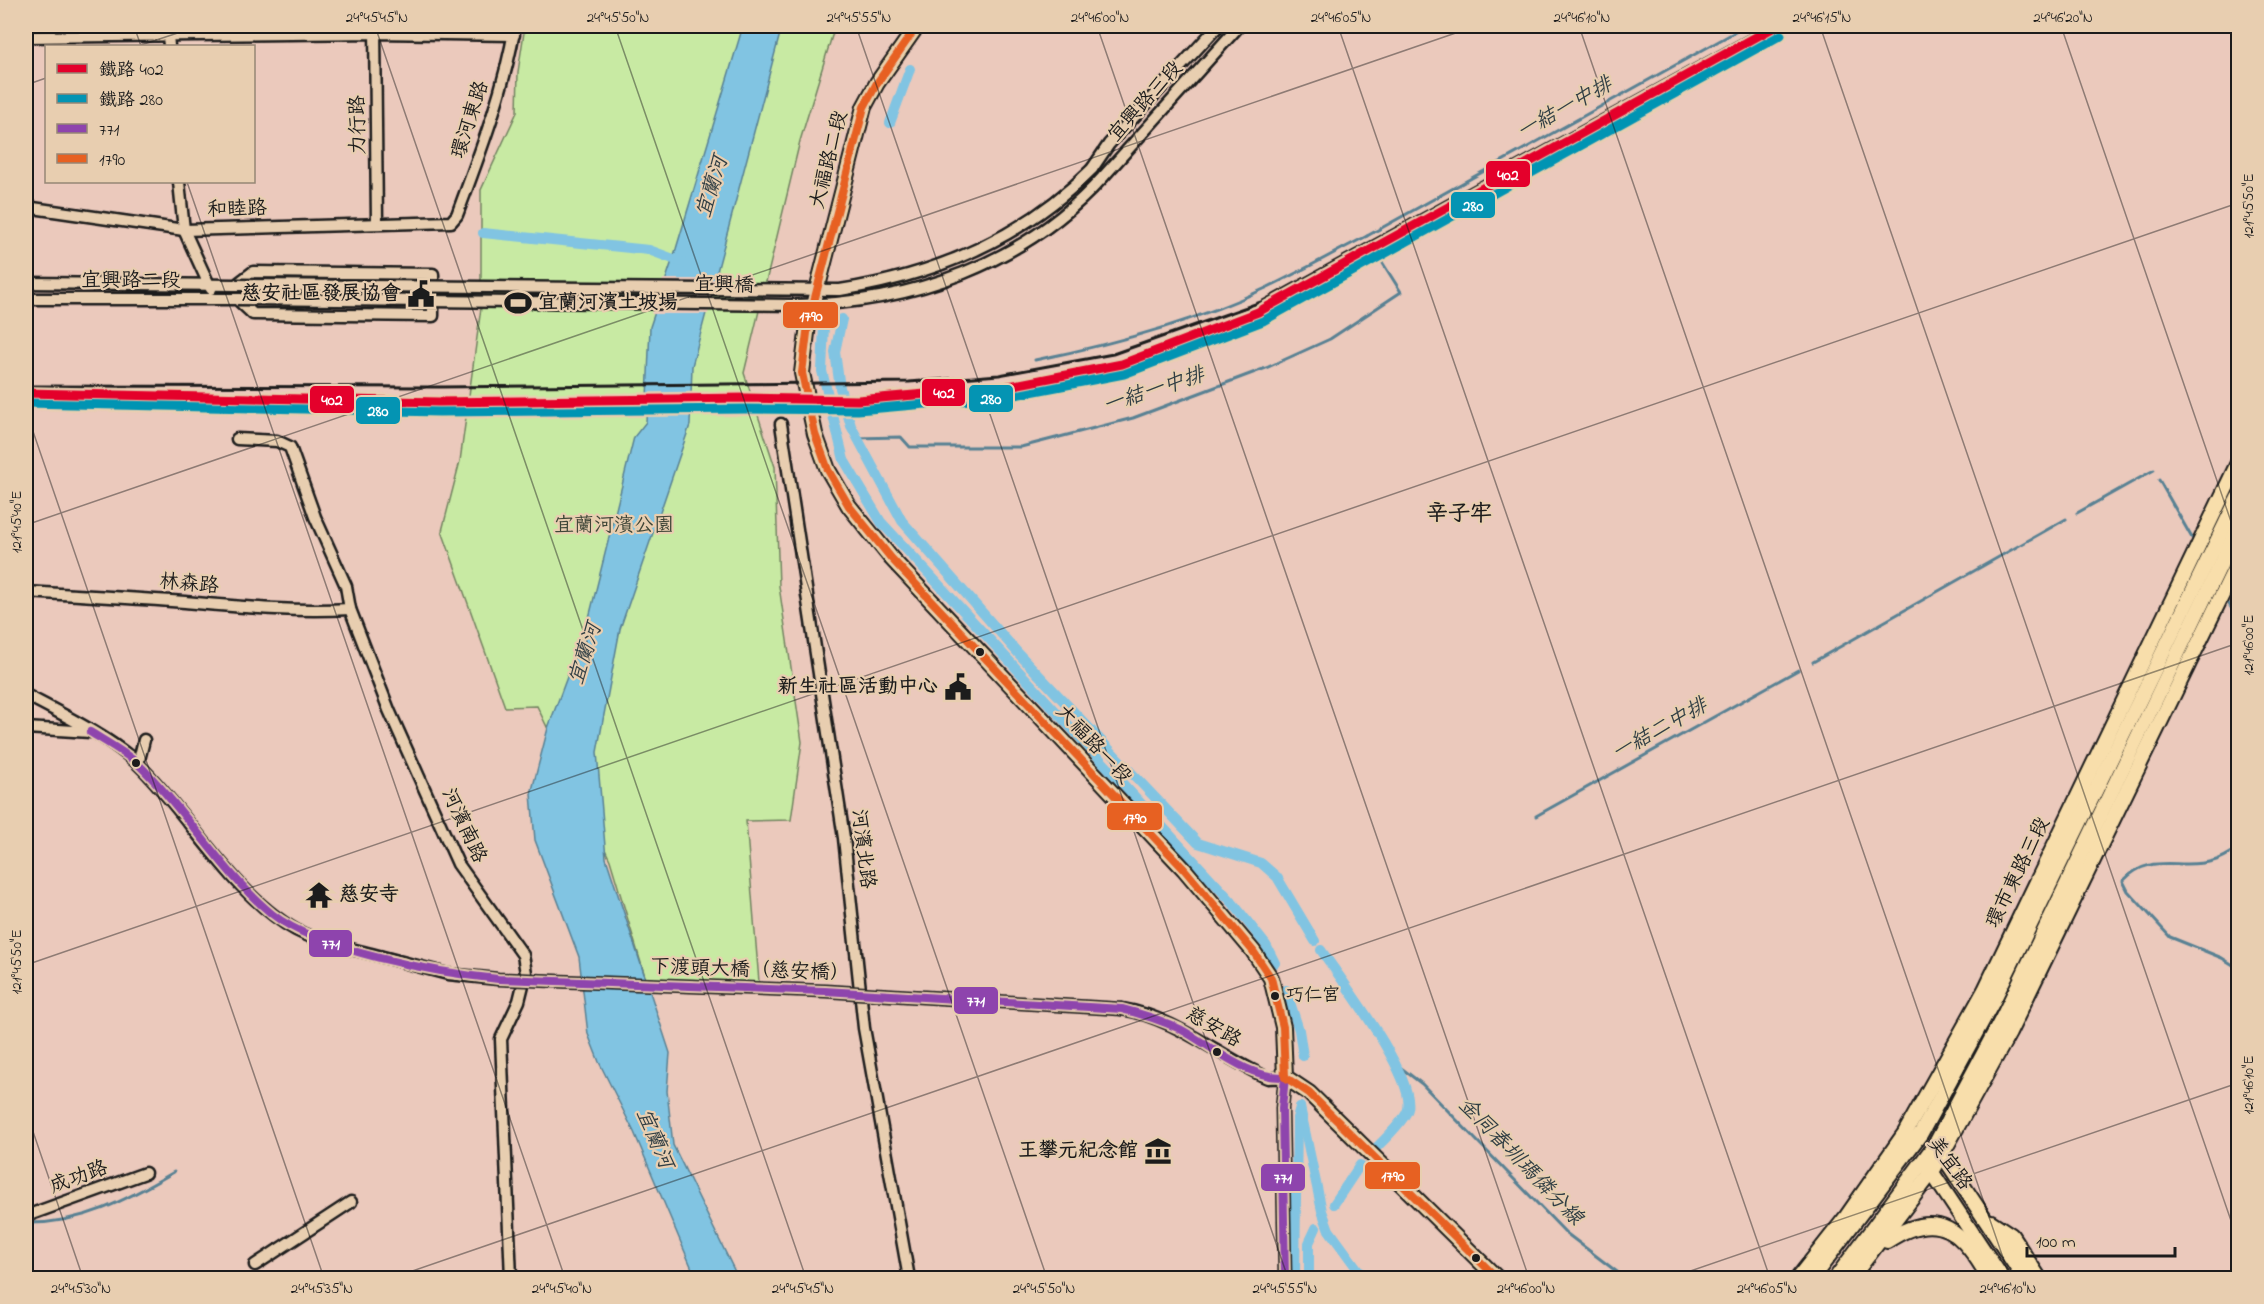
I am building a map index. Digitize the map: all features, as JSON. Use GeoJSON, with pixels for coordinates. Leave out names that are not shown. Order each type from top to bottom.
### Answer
{"type":"FeatureCollection","features":[{"type":"Feature","properties":{"kind":"main road","name":"大福路二段"},"geometry":{"type":"LineString","coordinates":[[810,316],[864,107],[877,83],[917,26]]}},
{"type":"Feature","properties":{"kind":"main road","name":"大福路一段"},"geometry":{"type":"LineString","coordinates":[[810,316],[802,373],[807,399],[828,470],[849,506],[891,558],[1184,869],[1253,951],[1271,978],[1282,1027],[1285,1077]]}},
{"type":"Feature","properties":{"kind":"main road","name":"環市東路三段"},"geometry":{"type":"LineString","coordinates":[[1798,1278],[1847,1216],[1905,1133],[1985,990],[2238,463]]}},
{"type":"Feature","properties":{"kind":"main road","name":"環市東路三段"},"geometry":{"type":"LineString","coordinates":[[1812,1278],[1921,1132],[1992,1003],[2238,498]]}},
{"type":"Feature","properties":{"kind":"main road"},"geometry":{"type":"LineString","coordinates":[[1851,1278],[1877,1247],[1932,1172],[1939,1150],[2238,528]]}},
{"type":"Feature","properties":{"kind":"main road"},"geometry":{"type":"LineString","coordinates":[[1836,1278],[1923,1160],[1939,1150],[2009,1033],[2238,562]]}},
{"type":"Feature","properties":{"kind":"main road"},"geometry":{"type":"LineString","coordinates":[[1285,1077],[1309,1093],[1497,1278]]}},
{"type":"Feature","properties":{"kind":"main road","name":"美宜路"},"geometry":{"type":"LineString","coordinates":[[2002,1278],[1932,1172],[1911,1147],[1905,1133],[1921,1132],[1939,1150],[2024,1278]]}},
{"type":"Feature","properties":{"kind":"main road","name":"美宜路"},"geometry":{"type":"LineString","coordinates":[[1987,1220],[2011,1235],[2039,1278]]}},
{"type":"Feature","properties":{"kind":"main road"},"geometry":{"type":"LineString","coordinates":[[1877,1247],[1902,1230],[1918,1226],[1952,1230],[1971,1247],[1989,1278]]}},
{"type":"Feature","properties":{"kind":"main road"},"geometry":{"type":"LineString","coordinates":[[1845,1278],[1861,1266]]}},
{"type":"Feature","properties":{"kind":"street","name":"宜興路三段"},"geometry":{"type":"LineString","coordinates":[[1092,169],[1109,144],[1218,26]]}},
{"type":"Feature","properties":{"kind":"street","name":"宜興路三段"},"geometry":{"type":"LineString","coordinates":[[1103,177],[1239,26]]}},
{"type":"Feature","properties":{"kind":"street"},"geometry":{"type":"LineString","coordinates":[[26,38],[375,29],[514,30]]}},
{"type":"Feature","properties":{"kind":"street","name":"力行路"},"geometry":{"type":"LineString","coordinates":[[375,29],[376,223]]}},
{"type":"Feature","properties":{"kind":"street","name":"環河東路"},"geometry":{"type":"LineString","coordinates":[[451,222],[458,215],[487,135],[514,30]]}},
{"type":"Feature","properties":{"kind":"street","name":"宜興橋"},"geometry":{"type":"LineString","coordinates":[[236,285],[840,290],[883,283],[916,274],[981,250],[1049,208],[1092,169]]}},
{"type":"Feature","properties":{"kind":"street","name":"宜興橋"},"geometry":{"type":"LineString","coordinates":[[237,299],[828,305],[887,297],[939,282],[1008,253],[1056,222],[1103,177]]}},
{"type":"Feature","properties":{"kind":"street"},"geometry":{"type":"LineString","coordinates":[[179,183],[184,230],[215,299]]}},
{"type":"Feature","properties":{"kind":"street","name":"和睦路"},"geometry":{"type":"LineString","coordinates":[[26,207],[184,230],[451,222]]}},
{"type":"Feature","properties":{"kind":"street"},"geometry":{"type":"LineString","coordinates":[[236,285],[253,272],[433,274],[433,316],[253,314],[237,299]]}},
{"type":"Feature","properties":{"kind":"street"},"geometry":{"type":"LineString","coordinates":[[412,273],[412,316]]}},
{"type":"Feature","properties":{"kind":"street","name":"宜興路二段"},"geometry":{"type":"LineString","coordinates":[[26,283],[236,285]]}},
{"type":"Feature","properties":{"kind":"street","name":"宜興路二段"},"geometry":{"type":"LineString","coordinates":[[26,299],[237,299]]}},
{"type":"Feature","properties":{"kind":"street","name":"河濱北路"},"geometry":{"type":"LineString","coordinates":[[781,424],[844,838],[864,1029],[909,1278]]}},
{"type":"Feature","properties":{"kind":"street","name":"河濱南路"},"geometry":{"type":"LineString","coordinates":[[237,439],[277,441],[290,447],[315,517],[346,586],[350,609],[389,710],[458,864],[523,955],[526,973],[524,982],[519,1001],[501,1039],[511,1278]]}},
{"type":"Feature","properties":{"kind":"street","name":"林森路"},"geometry":{"type":"LineString","coordinates":[[26,592],[121,597],[247,609],[312,611],[350,609]]}},
{"type":"Feature","properties":{"kind":"street"},"geometry":{"type":"LineString","coordinates":[[26,695],[90,732],[138,764],[144,740]]}},
{"type":"Feature","properties":{"kind":"street"},"geometry":{"type":"LineString","coordinates":[[26,728],[90,732]]}},
{"type":"Feature","properties":{"kind":"street","name":"下渡頭大橋（慈安橋）"},"geometry":{"type":"LineString","coordinates":[[138,764],[235,876],[272,914],[298,931],[317,938],[448,974],[498,979],[825,991],[1122,1009]]}},
{"type":"Feature","properties":{"kind":"street","name":"慈安路"},"geometry":{"type":"LineString","coordinates":[[1122,1009],[1146,1013],[1165,1020],[1268,1078],[1285,1077]]}},
{"type":"Feature","properties":{"kind":"street"},"geometry":{"type":"LineString","coordinates":[[1285,1077],[1282,1108],[1285,1278]]}},
{"type":"Feature","properties":{"kind":"street","name":"成功路"},"geometry":{"type":"LineString","coordinates":[[26,1216],[145,1173]]}},
{"type":"Feature","properties":{"kind":"street"},"geometry":{"type":"LineString","coordinates":[[255,1265],[351,1202]]}},
{"type":"Feature","properties":{"kind":"street"},"geometry":{"type":"LineString","coordinates":[[1952,1230],[1973,1233]]}},
{"type":"Feature","properties":{"kind":"green space","name":"宜蘭河濱公園"},"geometry":{"type":"Polygon","coordinates":[[[525,26],[835,26],[800,141],[744,373],[775,467],[779,586],[802,742],[791,820],[746,821],[759,982],[647,983],[610,860],[537,706],[505,707],[442,531],[460,461],[481,308],[481,190],[517,112],[518,72],[525,26]]]}},
{"type":"Feature","properties":{"kind":"water","name":"宜蘭河"},"geometry":{"type":"Polygon","coordinates":[[[743,26],[782,26],[692,366],[690,425],[620,629],[597,752],[606,858],[670,1053],[667,1091],[673,1145],[738,1278],[696,1278],[634,1132],[599,1062],[588,1034],[579,957],[535,840],[531,794],[548,728],[589,618],[634,437],[646,422],[650,327],[676,249],[743,26]]]}},
{"type":"Feature","properties":{"kind":"pier"},"geometry":{"type":"Polygon","coordinates":[[[663,279],[717,279],[708,314],[651,314],[663,279]]]}},
{"type":"Feature","properties":{"kind":"waterway","name":"一結一中排"},"geometry":{"type":"LineString","coordinates":[[1367,236],[1746,26]]}},
{"type":"Feature","properties":{"kind":"waterway"},"geometry":{"type":"LineString","coordinates":[[890,123],[910,69]]}},
{"type":"Feature","properties":{"kind":"waterway"},"geometry":{"type":"LineString","coordinates":[[483,233],[649,250],[687,264]]}},
{"type":"Feature","properties":{"kind":"waterway"},"geometry":{"type":"LineString","coordinates":[[1035,360],[1094,347],[1210,312],[1291,276],[1367,236]]}},
{"type":"Feature","properties":{"kind":"waterway","name":"一結一中排"},"geometry":{"type":"LineString","coordinates":[[855,438],[901,437],[910,447],[1021,447],[1133,418],[1266,368],[1330,339],[1401,292],[1377,254]]}},
{"type":"Feature","properties":{"kind":"waterway"},"geometry":{"type":"LineString","coordinates":[[842,319],[835,352],[840,388],[851,426],[902,521],[1018,653],[1198,843],[1261,863],[1277,877],[1315,941]]}},
{"type":"Feature","properties":{"kind":"waterway"},"geometry":{"type":"LineString","coordinates":[[824,325],[822,371],[844,460],[881,522],[1232,902],[1266,945],[1275,963]]}},
{"type":"Feature","properties":{"kind":"waterway","name":"一結二中排"},"geometry":{"type":"LineString","coordinates":[[2077,513],[2154,470]]}},
{"type":"Feature","properties":{"kind":"waterway","name":"一結二中排"},"geometry":{"type":"LineString","coordinates":[[2159,480],[2192,538]]}},
{"type":"Feature","properties":{"kind":"waterway","name":"一結二中排"},"geometry":{"type":"LineString","coordinates":[[1813,662],[2066,519]]}},
{"type":"Feature","properties":{"kind":"waterway","name":"一結二中排"},"geometry":{"type":"LineString","coordinates":[[2229,604],[2238,620]]}},
{"type":"Feature","properties":{"kind":"waterway","name":"一結二中排"},"geometry":{"type":"LineString","coordinates":[[1536,816],[1798,670]]}},
{"type":"Feature","properties":{"kind":"waterway"},"geometry":{"type":"LineString","coordinates":[[2238,848],[2220,859],[2201,864],[2155,864],[2144,867],[2123,881],[2128,891],[2170,937],[2222,958],[2238,968]]}},
{"type":"Feature","properties":{"kind":"waterway"},"geometry":{"type":"LineString","coordinates":[[1321,950],[1360,1005],[1389,1052],[1407,1094],[1406,1113],[1376,1148]]}},
{"type":"Feature","properties":{"kind":"waterway"},"geometry":{"type":"LineString","coordinates":[[1286,990],[1299,1030],[1303,1056]]}},
{"type":"Feature","properties":{"kind":"waterway","name":"金同春圳瑪僯分線"},"geometry":{"type":"LineString","coordinates":[[1396,1064],[1422,1084],[1566,1233],[1625,1278]]}},
{"type":"Feature","properties":{"kind":"waterway"},"geometry":{"type":"LineString","coordinates":[[1300,1107],[1322,1211],[1329,1230],[1364,1278]]}},
{"type":"Feature","properties":{"kind":"waterway"},"geometry":{"type":"LineString","coordinates":[[1295,1278],[1297,1118],[1300,1107]]}},
{"type":"Feature","properties":{"kind":"waterway"},"geometry":{"type":"LineString","coordinates":[[1334,1204],[1360,1165]]}},
{"type":"Feature","properties":{"kind":"waterway"},"geometry":{"type":"LineString","coordinates":[[26,1223],[47,1222],[85,1215],[121,1201],[174,1172]]}},
{"type":"Feature","properties":{"kind":"waterway"},"geometry":{"type":"LineString","coordinates":[[1309,1278],[1309,1243],[1316,1228]]}},
{"type":"Feature","properties":{"kind":"railway"},"geometry":{"type":"LineString","coordinates":[[26,386],[440,387],[909,382],[999,375],[1113,354],[1261,302],[1764,26]]}},
{"type":"Feature","properties":{"kind":"rail line","name":"402"},"geometry":{"type":"LineString","coordinates":[[26,393],[439,402],[746,398],[858,400],[1004,387],[1122,364],[1258,312],[1776,26]]}},
{"type":"Feature","properties":{"kind":"rail line","name":"280"},"geometry":{"type":"LineString","coordinates":[[26,403],[439,412],[858,410],[1005,397],[1124,374],[1263,321],[1781,35]]}},
{"type":"Feature","properties":{"kind":"transit line","name":"1790"},"geometry":{"type":"LineString","coordinates":[[917,26],[877,83],[864,107],[808,325],[802,373],[815,434],[828,470],[849,506],[891,558],[1184,869],[1253,951],[1271,978],[1283,1027],[1285,1077]]}},
{"type":"Feature","properties":{"kind":"transit line","name":"771"},"geometry":{"type":"LineString","coordinates":[[90,732],[122,751],[139,765],[173,802],[236,879],[272,914],[292,927],[318,939],[348,949],[413,966],[498,979],[825,991],[1122,1009],[1151,1017],[1180,1029],[1257,1073],[1285,1077]]}},
{"type":"Feature","properties":{"kind":"transit line","name":"771"},"geometry":{"type":"LineString","coordinates":[[1285,1077],[1282,1108],[1285,1278]]}},
{"type":"Feature","properties":{"kind":"transit line","name":"1790"},"geometry":{"type":"LineString","coordinates":[[1285,1077],[1309,1093],[1497,1278]]}},
{"type":"Feature","properties":{"kind":"place","name":"慈安社區發展協會"},"geometry":{"type":"Point","coordinates":[421,294]}},
{"type":"Feature","properties":{"kind":"place","name":"宜蘭河濱土坡場"},"geometry":{"type":"Point","coordinates":[518,303]}},
{"type":"Feature","properties":{"kind":"place","name":"新生社區活動中心"},"geometry":{"type":"Point","coordinates":[958,687]}},
{"type":"Feature","properties":{"kind":"place","name":"慈安寺"},"geometry":{"type":"Point","coordinates":[319,895]}},
{"type":"Feature","properties":{"kind":"place","name":"巧仁宮"},"geometry":{"type":"Point","coordinates":[1275,996]}},
{"type":"Feature","properties":{"kind":"place","name":"王攀元紀念館"},"geometry":{"type":"Point","coordinates":[1158,1151]}},
{"type":"Feature","properties":{"kind":"district","name":"辛子牢"},"geometry":{"type":"Point","coordinates":[1459,515]}}]}
